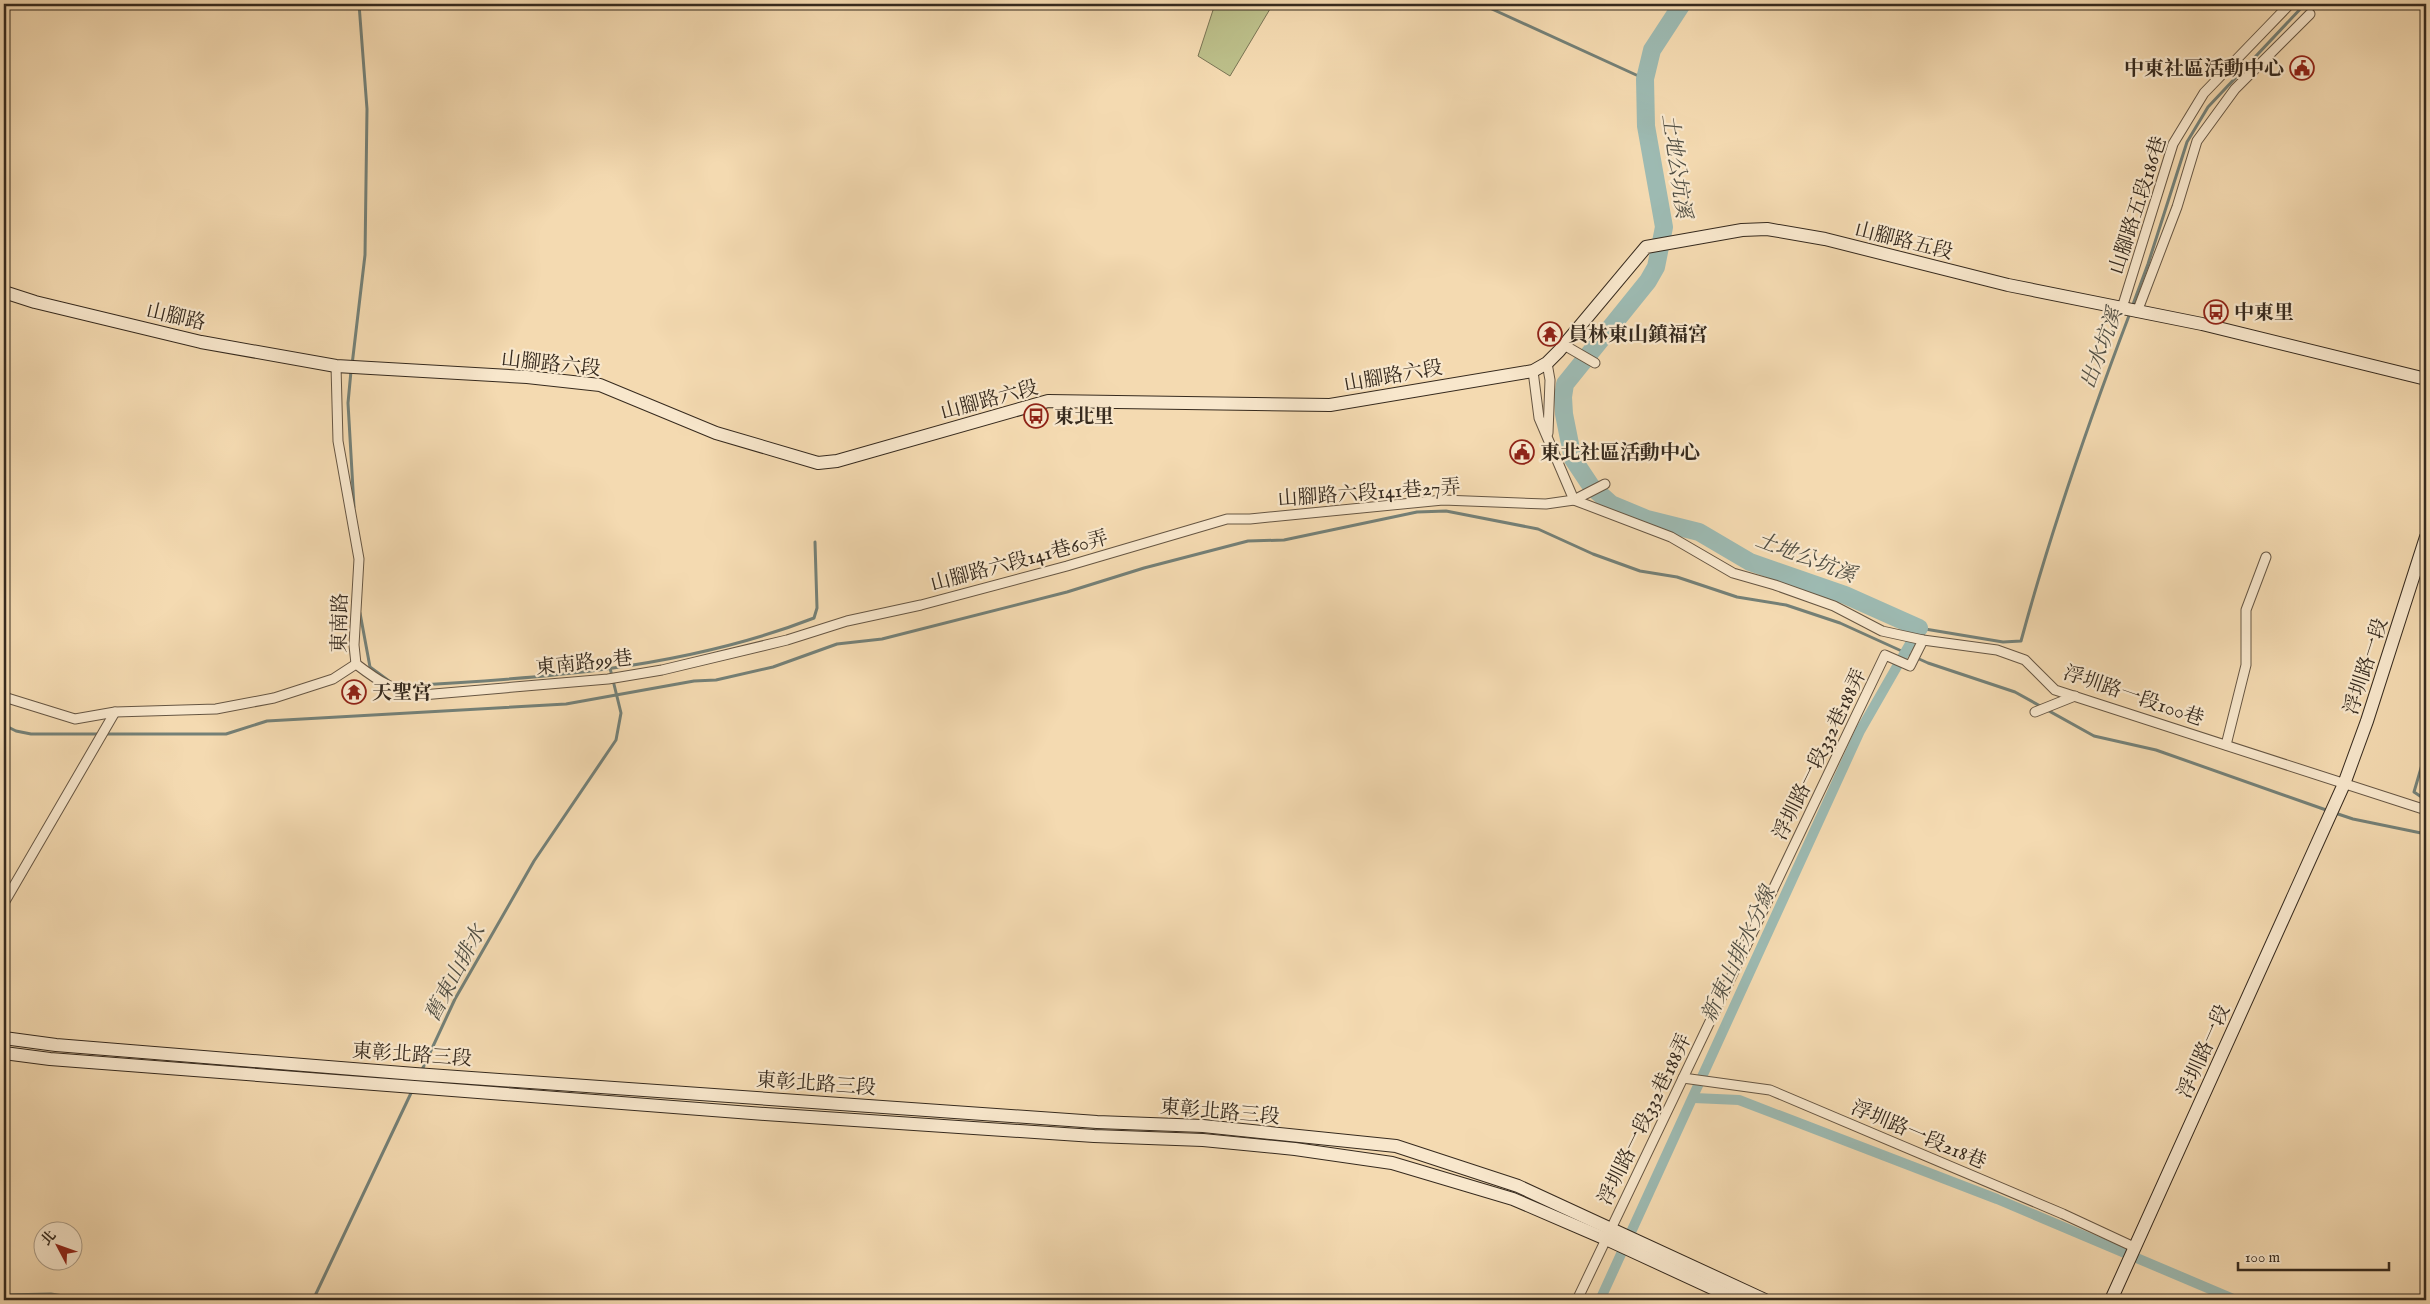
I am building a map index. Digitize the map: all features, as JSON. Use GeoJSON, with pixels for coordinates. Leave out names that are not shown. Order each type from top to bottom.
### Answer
{"type":"FeatureCollection","features":[{"type":"Feature","properties":{"kind":"street","name":"山腳路五段186巷"},"geometry":{"type":"LineString","coordinates":[[2122,308],[2173,144],[2184,124],[2204,93],[2290,4]]}},
{"type":"Feature","properties":{"kind":"street"},"geometry":{"type":"LineString","coordinates":[[2310,14],[2235,89],[2197,141],[2177,206],[2137,312],[2202,324],[2426,379]]}},
{"type":"Feature","properties":{"kind":"street","name":"山腳路五段"},"geometry":{"type":"LineString","coordinates":[[1646,247],[1742,230],[1767,229],[1825,239],[2008,285],[2137,312]]}},
{"type":"Feature","properties":{"kind":"street","name":"山腳路六段"},"geometry":{"type":"LineString","coordinates":[[363,369],[527,377],[608,387],[716,433],[818,463],[837,461],[1048,401],[1330,405],[1533,371],[1547,363],[1564,345],[1646,247]]}},
{"type":"Feature","properties":{"kind":"street","name":"山腳路"},"geometry":{"type":"LineString","coordinates":[[4,292],[35,302],[201,342],[340,367],[363,369]]}},
{"type":"Feature","properties":{"kind":"street"},"geometry":{"type":"LineString","coordinates":[[1564,345],[1595,363]]}},
{"type":"Feature","properties":{"kind":"street"},"geometry":{"type":"LineString","coordinates":[[1547,363],[1550,380],[1548,436]]}},
{"type":"Feature","properties":{"kind":"street","name":"東南路"},"geometry":{"type":"LineString","coordinates":[[4,697],[75,719],[115,712],[216,709],[274,698],[333,679],[356,664],[354,646],[359,559],[338,441],[340,367]]}},
{"type":"Feature","properties":{"kind":"street"},"geometry":{"type":"LineString","coordinates":[[1533,371],[1539,418],[1574,500],[1604,484]]}},
{"type":"Feature","properties":{"kind":"street","name":"山腳路六段141巷27弄"},"geometry":{"type":"LineString","coordinates":[[1227,519],[1250,519],[1443,500],[1546,504],[1574,500]]}},
{"type":"Feature","properties":{"kind":"street","name":"浮圳路一段100巷"},"geometry":{"type":"LineString","coordinates":[[1574,500],[1671,537],[1733,573],[1775,585],[1834,606],[1882,631],[1923,640],[1997,650],[2025,660],[2055,690],[2426,810]]}},
{"type":"Feature","properties":{"kind":"street","name":"山腳路六段141巷60弄"},"geometry":{"type":"LineString","coordinates":[[819,628],[920,605],[1058,568],[1227,519]]}},
{"type":"Feature","properties":{"kind":"street","name":"浮圳路一段"},"geometry":{"type":"LineString","coordinates":[[2111,1300],[2344,784],[2426,537]]}},
{"type":"Feature","properties":{"kind":"street","name":"浮圳路一段100巷"},"geometry":{"type":"LineString","coordinates":[[2226,745],[2246,665],[2246,610],[2266,557]]}},
{"type":"Feature","properties":{"kind":"street","name":"東南路99巷"},"geometry":{"type":"LineString","coordinates":[[356,664],[384,685],[422,695],[608,679],[662,670],[787,640],[819,628]]}},
{"type":"Feature","properties":{"kind":"street","name":"浮圳路一段332巷188弄"},"geometry":{"type":"LineString","coordinates":[[1577,1300],[1885,656],[1910,666],[1923,640]]}},
{"type":"Feature","properties":{"kind":"street"},"geometry":{"type":"LineString","coordinates":[[2035,712],[2075,696]]}},
{"type":"Feature","properties":{"kind":"street"},"geometry":{"type":"LineString","coordinates":[[4,903],[115,712]]}},
{"type":"Feature","properties":{"kind":"street","name":"東彰北路三段"},"geometry":{"type":"LineString","coordinates":[[4,1038],[56,1045],[435,1075],[1097,1122],[1203,1126],[1396,1146],[1518,1186],[1608,1234]]}},
{"type":"Feature","properties":{"kind":"street","name":"東彰北路三段"},"geometry":{"type":"LineString","coordinates":[[4,1053],[50,1059],[438,1089],[1094,1136],[1204,1140],[1296,1149],[1392,1163],[1514,1199],[1608,1234]]}},
{"type":"Feature","properties":{"kind":"street","name":"浮圳路一段218巷"},"geometry":{"type":"LineString","coordinates":[[1683,1078],[1770,1090],[2063,1214],[2134,1247]]}},
{"type":"Feature","properties":{"kind":"street"},"geometry":{"type":"LineString","coordinates":[[1608,1234],[1738,1300]]}},
{"type":"Feature","properties":{"kind":"street"},"geometry":{"type":"LineString","coordinates":[[1636,1247],[1765,1300]]}},
{"type":"Feature","properties":{"kind":"green space"},"geometry":{"type":"Polygon","coordinates":[[[1215,4],[1273,4],[1230,76],[1198,56],[1215,4]]]}},
{"type":"Feature","properties":{"kind":"waterway"},"geometry":{"type":"LineString","coordinates":[[352,365],[365,255],[367,109],[359,4]]}},
{"type":"Feature","properties":{"kind":"waterway"},"geometry":{"type":"LineString","coordinates":[[1481,4],[1645,79]]}},
{"type":"Feature","properties":{"kind":"waterway","name":"土地公坑溪"},"geometry":{"type":"LineString","coordinates":[[1682,4],[1652,50],[1645,79],[1646,126],[1664,227],[1656,267],[1648,281],[1565,384],[1563,397],[1564,414],[1573,459],[1591,486],[1611,504],[1647,519],[1699,532],[1750,562],[1845,595],[1919,628]]}},
{"type":"Feature","properties":{"kind":"waterway","name":"出水坑溪"},"geometry":{"type":"LineString","coordinates":[[2132,307],[2148,264],[2187,142],[2208,107],[2305,4]]}},
{"type":"Feature","properties":{"kind":"waterway","name":"出水坑溪"},"geometry":{"type":"LineString","coordinates":[[1919,628],[2003,642],[2021,641],[2071,476],[2130,313]]}},
{"type":"Feature","properties":{"kind":"waterway"},"geometry":{"type":"LineString","coordinates":[[351,371],[348,403],[354,507]]}},
{"type":"Feature","properties":{"kind":"waterway"},"geometry":{"type":"LineString","coordinates":[[4,725],[16,731],[31,734],[226,734],[267,721],[566,704],[694,681],[716,680],[773,667],[837,644],[882,639],[1067,592],[1144,568],[1248,541],[1284,540],[1417,512],[1446,511],[1538,529],[1593,554],[1640,571],[1677,577],[1737,597],[1786,605],[1840,623],[1928,663],[2015,692],[2094,736],[2156,750],[2329,811]]}},
{"type":"Feature","properties":{"kind":"waterway"},"geometry":{"type":"LineString","coordinates":[[398,686],[557,675],[662,660],[764,635],[814,618],[817,608],[815,542]]}},
{"type":"Feature","properties":{"kind":"waterway"},"geometry":{"type":"LineString","coordinates":[[360,613],[370,667],[389,681]]}},
{"type":"Feature","properties":{"kind":"waterway","name":"新東山排水分線"},"geometry":{"type":"LineString","coordinates":[[1600,1300],[1860,731],[1919,628]]}},
{"type":"Feature","properties":{"kind":"waterway","name":"舊東山排水"},"geometry":{"type":"LineString","coordinates":[[421,1072],[455,999],[534,861],[616,740],[621,713],[610,668]]}},
{"type":"Feature","properties":{"kind":"waterway"},"geometry":{"type":"LineString","coordinates":[[2426,751],[2414,792],[2426,800]]}},
{"type":"Feature","properties":{"kind":"waterway"},"geometry":{"type":"LineString","coordinates":[[2335,813],[2353,819],[2426,834]]}},
{"type":"Feature","properties":{"kind":"waterway","name":"舊東山排水"},"geometry":{"type":"LineString","coordinates":[[313,1300],[412,1091]]}},
{"type":"Feature","properties":{"kind":"waterway"},"geometry":{"type":"LineString","coordinates":[[1694,1098],[1739,1100],[1997,1199],[2236,1300]]}},
{"type":"Feature","properties":{"kind":"waterway","name":"舊東山排水"},"geometry":{"type":"LineString","coordinates":[[4,1295],[51,1294],[88,1300]]}},
{"type":"Feature","properties":{"kind":"place","name":"中東社區活動中心"},"geometry":{"type":"Point","coordinates":[2302,68]}},
{"type":"Feature","properties":{"kind":"place","name":"中東里"},"geometry":{"type":"Point","coordinates":[2216,312]}},
{"type":"Feature","properties":{"kind":"place","name":"員林東山鎮福宮"},"geometry":{"type":"Point","coordinates":[1550,334]}},
{"type":"Feature","properties":{"kind":"place","name":"東北里"},"geometry":{"type":"Point","coordinates":[1036,416]}},
{"type":"Feature","properties":{"kind":"place","name":"東北社區活動中心"},"geometry":{"type":"Point","coordinates":[1522,452]}},
{"type":"Feature","properties":{"kind":"place","name":"天聖宮"},"geometry":{"type":"Point","coordinates":[354,692]}}]}
